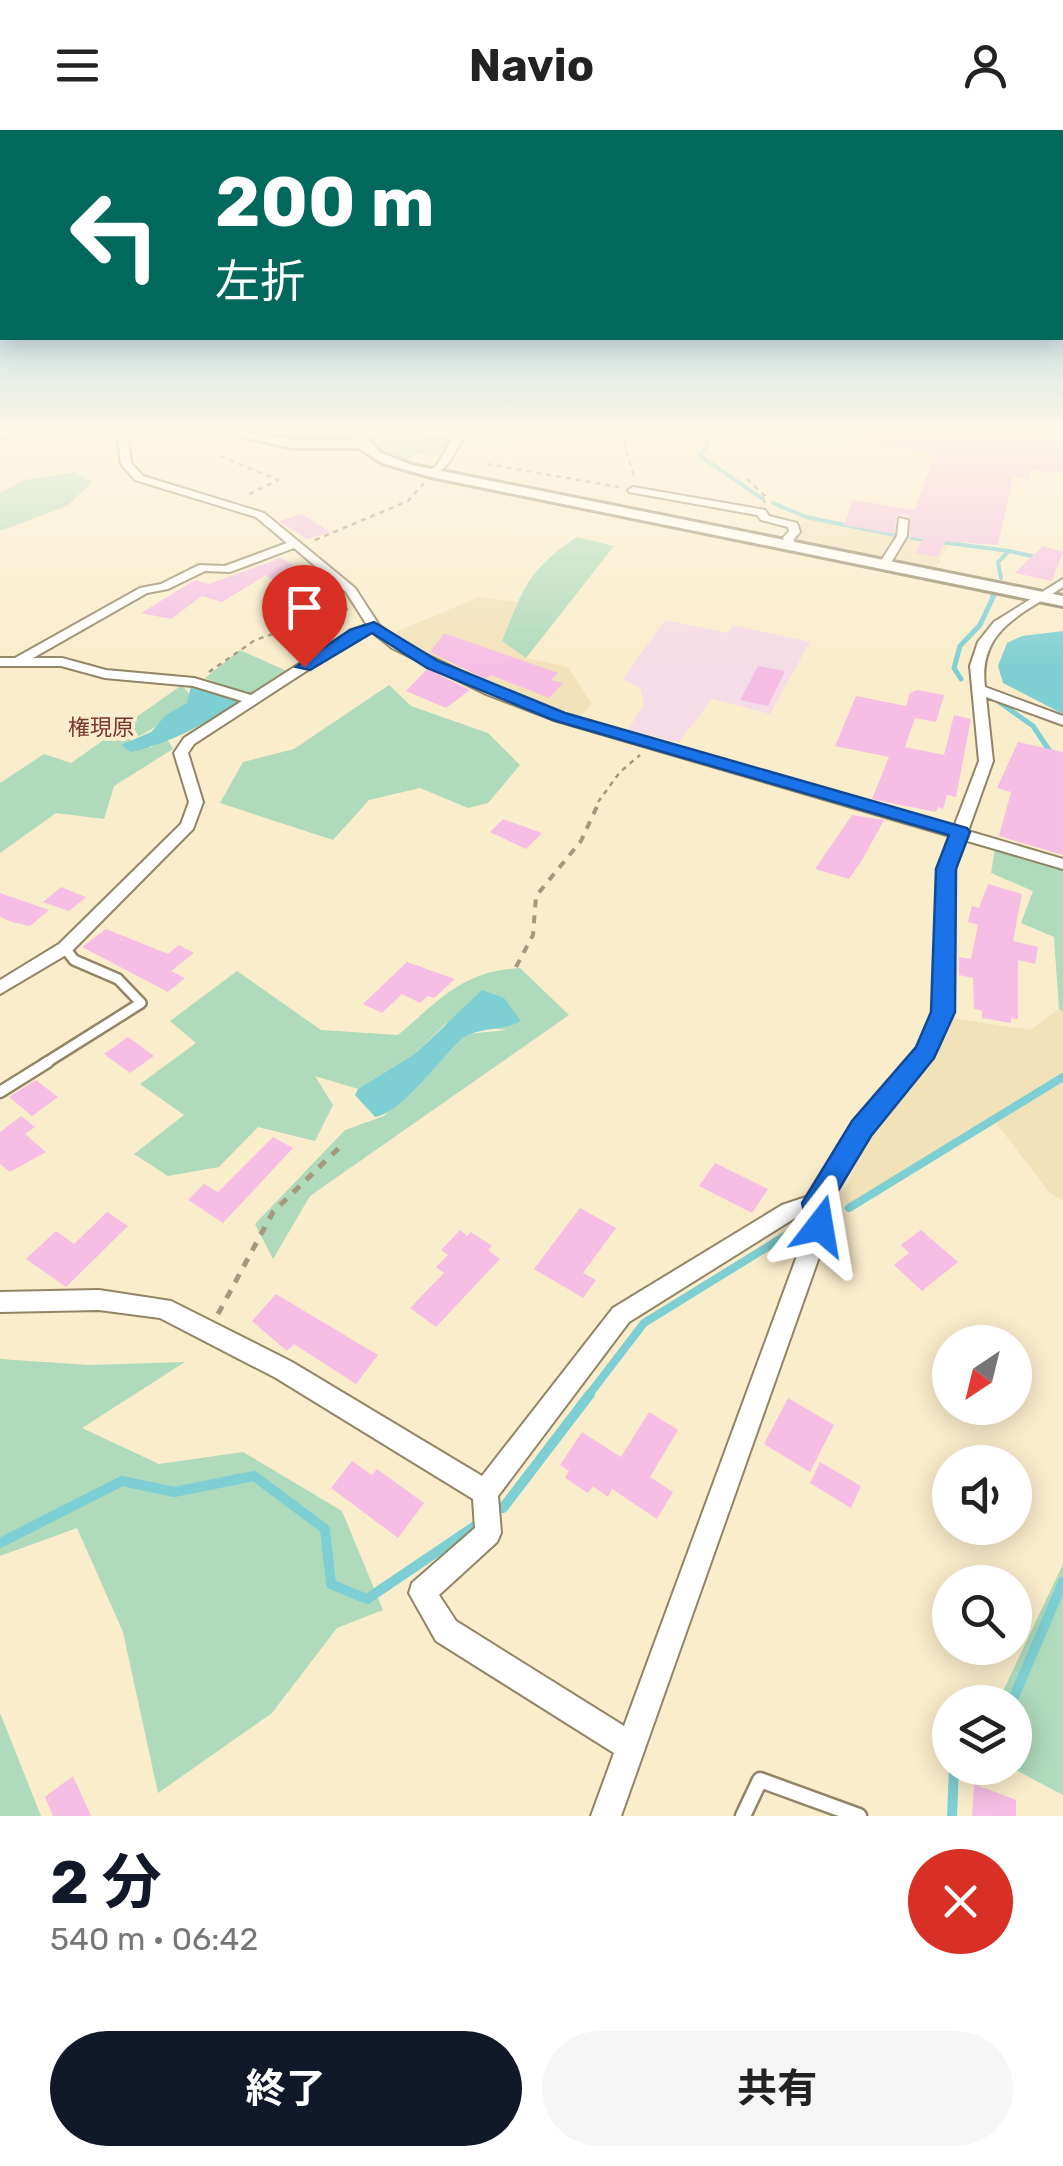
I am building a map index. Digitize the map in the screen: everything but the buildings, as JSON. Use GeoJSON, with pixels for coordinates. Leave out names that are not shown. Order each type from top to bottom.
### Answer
{"type":"FeatureCollection","features":[{"type":"Feature","properties":{"kind":"street"},"geometry":{"type":"LineString","coordinates":[[247,511],[260,515],[296,544],[362,603],[374,627],[396,645],[491,691],[559,717],[1063,864]]}},
{"type":"Feature","properties":{"kind":"street"},"geometry":{"type":"LineString","coordinates":[[619,511],[1063,600]]}},
{"type":"Feature","properties":{"kind":"street"},"geometry":{"type":"LineString","coordinates":[[753,511],[794,526],[795,532],[788,538],[790,545]]}},
{"type":"Feature","properties":{"kind":"street"},"geometry":{"type":"LineString","coordinates":[[884,564],[902,536],[904,520]]}},
{"type":"Feature","properties":{"kind":"street"},"geometry":{"type":"LineString","coordinates":[[19,660],[144,590],[164,587],[204,568],[226,570],[296,544]]}},
{"type":"Feature","properties":{"kind":"street"},"geometry":{"type":"LineString","coordinates":[[606,1816],[820,1226],[816,1203],[862,1128],[926,1052],[943,1012],[946,869],[986,761],[976,666],[984,642],[998,625],[1063,582]]}},
{"type":"Feature","properties":{"kind":"street"},"geometry":{"type":"LineString","coordinates":[[0,988],[65,948],[188,826],[196,802],[181,752],[190,740],[356,633],[374,627]]}},
{"type":"Feature","properties":{"kind":"street"},"geometry":{"type":"LineString","coordinates":[[0,662],[62,662],[106,674],[194,682],[253,700]]}},
{"type":"Feature","properties":{"kind":"street"},"geometry":{"type":"LineString","coordinates":[[980,690],[1063,721]]}},
{"type":"Feature","properties":{"kind":"street"},"geometry":{"type":"LineString","coordinates":[[631,1747],[446,1631],[422,1593],[488,1533],[485,1492],[621,1315],[789,1211],[816,1203]]}},
{"type":"Feature","properties":{"kind":"street"},"geometry":{"type":"LineString","coordinates":[[0,1302],[99,1300],[163,1308],[284,1370],[485,1492]]}},
{"type":"Feature","properties":{"kind":"lane"},"geometry":{"type":"LineString","coordinates":[[0,1092],[141,1003],[118,978],[74,960],[65,948]]}},
{"type":"Feature","properties":{"kind":"lane"},"geometry":{"type":"LineString","coordinates":[[743,1816],[760,1780],[859,1816]]}},
{"type":"Feature","properties":{"kind":"path"},"geometry":{"type":"LineString","coordinates":[[296,544],[386,511]]}},
{"type":"Feature","properties":{"kind":"path"},"geometry":{"type":"LineString","coordinates":[[194,682],[254,640],[320,621],[362,603]]}},
{"type":"Feature","properties":{"kind":"path"},"geometry":{"type":"LineString","coordinates":[[516,966],[533,935],[536,896],[581,841],[596,805],[620,772],[655,742]]}},
{"type":"Feature","properties":{"kind":"path"},"geometry":{"type":"LineString","coordinates":[[209,1332],[273,1212],[342,1145]]}},
{"type":"Feature","properties":{"kind":"shaded area"},"geometry":{"type":"Polygon","coordinates":[[[811,517],[843,527],[949,544],[936,568],[796,539],[796,527],[811,517]]]}},
{"type":"Feature","properties":{"kind":"shaded area"},"geometry":{"type":"Polygon","coordinates":[[[479,597],[517,602],[502,641],[526,658],[568,667],[592,704],[579,718],[430,658],[393,633],[479,597]]]}},
{"type":"Feature","properties":{"kind":"shaded area"},"geometry":{"type":"Polygon","coordinates":[[[665,620],[728,633],[732,625],[810,642],[770,714],[712,699],[679,742],[628,730],[644,704],[640,688],[623,679],[665,620]]]}},
{"type":"Feature","properties":{"kind":"shaded area"},"geometry":{"type":"Polygon","coordinates":[[[1059,1009],[1063,1012],[1063,1201],[1049,1192],[993,1119],[849,1208],[843,1194],[869,1134],[932,1064],[952,1018],[1030,1030],[1059,1009]]]}},
{"type":"Feature","properties":{"kind":"green space"},"geometry":{"type":"Polygon","coordinates":[[[0,511],[54,511],[0,531],[0,511]]]}},
{"type":"Feature","properties":{"kind":"green space"},"geometry":{"type":"Polygon","coordinates":[[[577,537],[614,546],[526,658],[502,641],[516,607],[538,570],[577,537]]]}},
{"type":"Feature","properties":{"kind":"green space"},"geometry":{"type":"Polygon","coordinates":[[[240,650],[289,672],[249,696],[205,678],[240,650]]]}},
{"type":"Feature","properties":{"kind":"green space"},"geometry":{"type":"Polygon","coordinates":[[[182,685],[190,695],[187,703],[134,738],[150,748],[166,737],[173,749],[114,786],[104,819],[56,813],[0,853],[0,783],[44,754],[71,763],[182,685]]]}},
{"type":"Feature","properties":{"kind":"green space"},"geometry":{"type":"Polygon","coordinates":[[[389,685],[411,706],[488,733],[520,765],[488,803],[468,808],[420,788],[369,800],[333,840],[220,803],[243,762],[294,749],[389,685]]]}},
{"type":"Feature","properties":{"kind":"green space"},"geometry":{"type":"Polygon","coordinates":[[[995,849],[1063,870],[1063,1012],[1059,1009],[1054,937],[1021,923],[1033,891],[991,873],[995,849]]]}},
{"type":"Feature","properties":{"kind":"green space"},"geometry":{"type":"Polygon","coordinates":[[[520,968],[569,1015],[310,1196],[273,1259],[255,1224],[345,1130],[384,1116],[467,1034],[507,1030],[446,1023],[416,1053],[358,1089],[315,1076],[333,1105],[315,1141],[258,1127],[219,1167],[168,1176],[134,1154],[184,1115],[140,1084],[196,1043],[170,1021],[237,971],[321,1030],[398,1035],[467,981],[520,968]]]}},
{"type":"Feature","properties":{"kind":"green space"},"geometry":{"type":"Polygon","coordinates":[[[0,1359],[89,1365],[185,1362],[82,1428],[159,1464],[243,1452],[342,1511],[383,1610],[337,1628],[272,1713],[158,1793],[123,1632],[77,1528],[0,1556],[0,1359]]]}},
{"type":"Feature","properties":{"kind":"green space"},"geometry":{"type":"Polygon","coordinates":[[[1063,1564],[1063,1795],[1032,1779],[1032,1685],[1006,1685],[1015,1665],[1032,1665],[1032,1630],[1063,1564]]]}},
{"type":"Feature","properties":{"kind":"green space"},"geometry":{"type":"Polygon","coordinates":[[[0,1713],[41,1816],[0,1816],[0,1713]]]}},
{"type":"Feature","properties":{"kind":"water"},"geometry":{"type":"Polygon","coordinates":[[[1063,631],[1063,714],[1003,683],[998,666],[1007,643],[1022,636],[1063,631]]]}},
{"type":"Feature","properties":{"kind":"water"},"geometry":{"type":"Polygon","coordinates":[[[191,686],[239,701],[174,738],[131,752],[121,745],[151,732],[166,715],[187,703],[191,686]]]}},
{"type":"Feature","properties":{"kind":"water"},"geometry":{"type":"Polygon","coordinates":[[[482,990],[504,998],[521,1021],[462,1039],[409,1096],[375,1117],[355,1095],[358,1089],[416,1053],[482,990]]]}},
{"type":"Feature","properties":{"kind":"waterway"},"geometry":{"type":"LineString","coordinates":[[791,511],[895,535]]}},
{"type":"Feature","properties":{"kind":"waterway"},"geometry":{"type":"LineString","coordinates":[[912,538],[928,540]]}},
{"type":"Feature","properties":{"kind":"waterway"},"geometry":{"type":"LineString","coordinates":[[941,542],[1009,551]]}},
{"type":"Feature","properties":{"kind":"waterway"},"geometry":{"type":"LineString","coordinates":[[1001,578],[998,562],[1009,551]]}},
{"type":"Feature","properties":{"kind":"waterway"},"geometry":{"type":"LineString","coordinates":[[1009,551],[1036,557]]}},
{"type":"Feature","properties":{"kind":"waterway"},"geometry":{"type":"LineString","coordinates":[[961,679],[954,668],[960,646],[980,625],[995,593],[992,596]]}},
{"type":"Feature","properties":{"kind":"waterway"},"geometry":{"type":"LineString","coordinates":[[999,702],[1033,726],[1051,753]]}},
{"type":"Feature","properties":{"kind":"waterway"},"geometry":{"type":"LineString","coordinates":[[849,1208],[1063,1077]]}},
{"type":"Feature","properties":{"kind":"waterway"},"geometry":{"type":"LineString","coordinates":[[588,1396],[644,1323],[798,1228]]}},
{"type":"Feature","properties":{"kind":"waterway"},"geometry":{"type":"LineString","coordinates":[[503,1508],[590,1394]]}},
{"type":"Feature","properties":{"kind":"waterway"},"geometry":{"type":"LineString","coordinates":[[0,1543],[122,1481],[174,1492],[254,1476],[325,1529],[331,1584],[367,1599],[475,1526]]}},
{"type":"Feature","properties":{"kind":"waterway"},"geometry":{"type":"LineString","coordinates":[[1019,1685],[1063,1582]]}},
{"type":"Feature","properties":{"kind":"waterway"},"geometry":{"type":"LineString","coordinates":[[952,1816],[953,1785]]}},
{"type":"Feature","properties":{"kind":"district","name":"権現原"},"geometry":{"type":"Point","coordinates":[101,727]}},
{"type":"Feature","properties":{"kind":"route"},"geometry":{"type":"LineString","coordinates":[[304,667],[356,633],[374,627],[432,665],[559,717],[640,737],[960,832],[946,869],[943,1012],[926,1052],[862,1128],[816,1203],[820,1226]]}}]}
